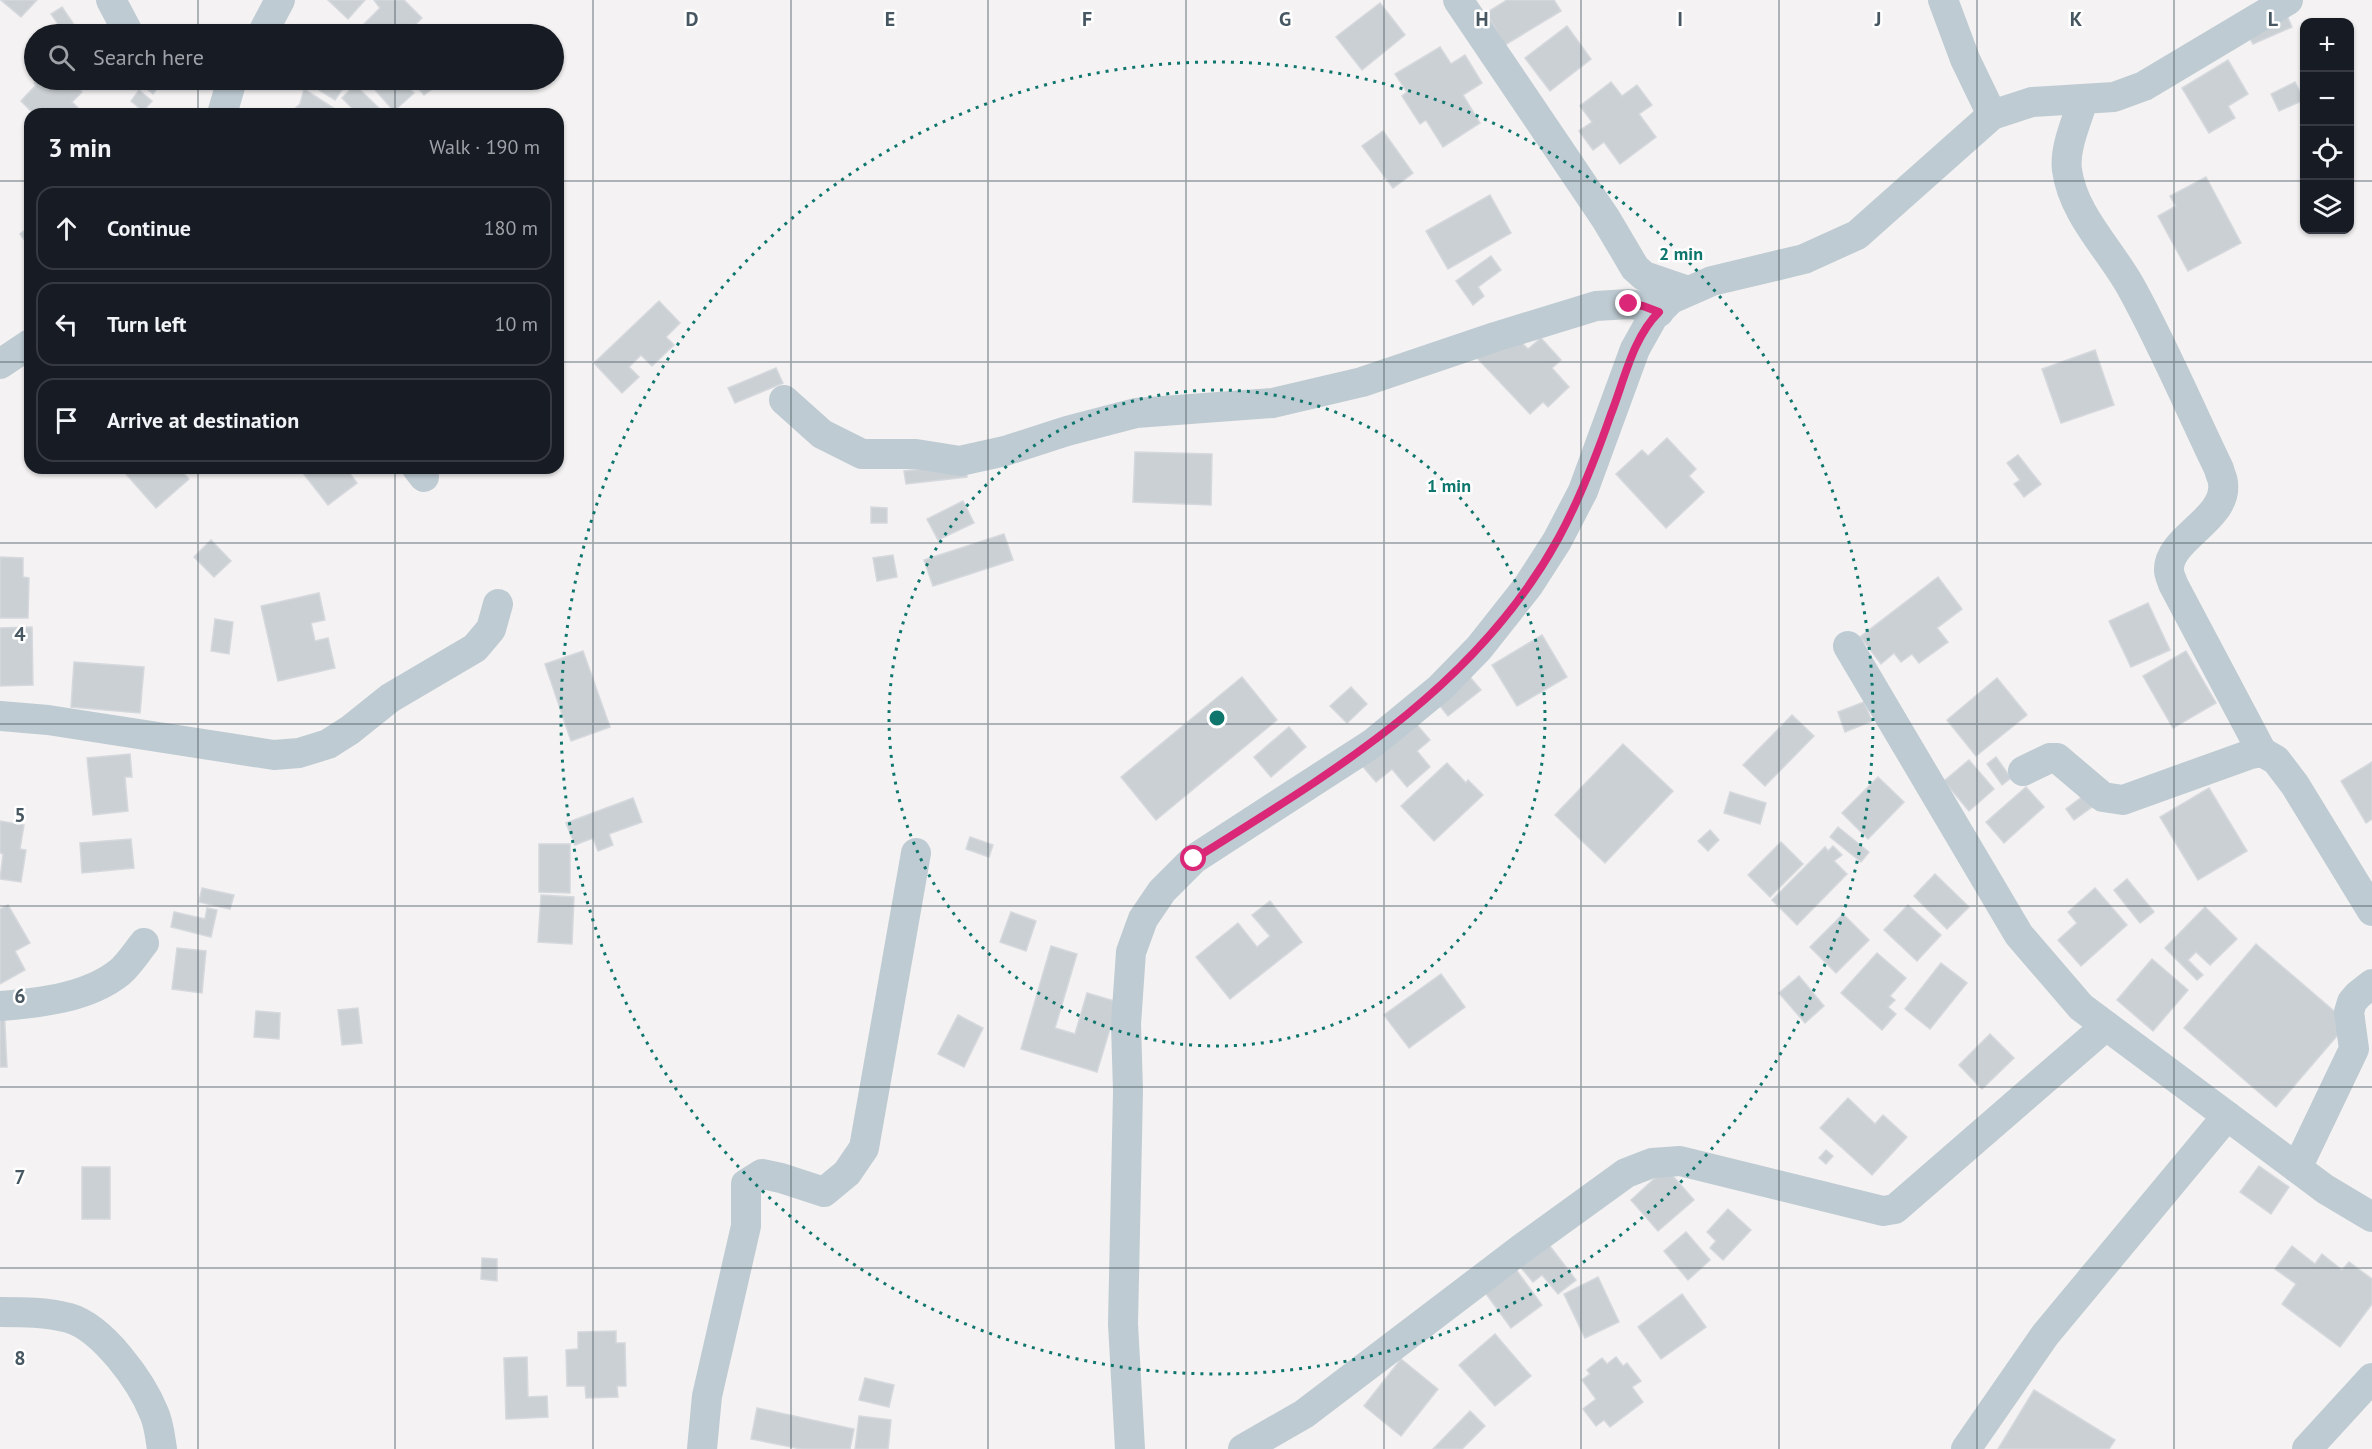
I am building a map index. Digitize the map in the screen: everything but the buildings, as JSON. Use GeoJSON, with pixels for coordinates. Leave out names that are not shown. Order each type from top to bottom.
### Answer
{"type":"FeatureCollection","features":[{"type":"Feature","properties":{"kind":"street"},"geometry":{"type":"LineString","coordinates":[[111,0],[124,24]]}},
{"type":"Feature","properties":{"kind":"street"},"geometry":{"type":"LineString","coordinates":[[267,24],[280,0]]}},
{"type":"Feature","properties":{"kind":"street"},"geometry":{"type":"LineString","coordinates":[[1458,0],[1606,219],[1635,268],[1644,276],[1688,291]]}},
{"type":"Feature","properties":{"kind":"street"},"geometry":{"type":"LineString","coordinates":[[1943,0],[1965,59],[1992,115]]}},
{"type":"Feature","properties":{"kind":"street"},"geometry":{"type":"LineString","coordinates":[[1130,1449],[1123,1324],[1128,1091],[1126,1024],[1131,952],[1143,919],[1162,891],[1194,859],[1373,743],[1440,688],[1479,648],[1528,586],[1557,541],[1583,490],[1635,349],[1653,317],[1671,299],[1712,281],[1804,259],[1857,235],[1992,115],[2032,102],[2114,97],[2144,86],[2288,0]]}},
{"type":"Feature","properties":{"kind":"street"},"geometry":{"type":"LineString","coordinates":[[224,108],[229,90]]}},
{"type":"Feature","properties":{"kind":"street"},"geometry":{"type":"LineString","coordinates":[[2083,100],[2068,148],[2066,168],[2071,188],[2085,216],[2142,308],[2224,484],[2216,509],[2174,554],[2169,569],[2173,584],[2262,752],[2276,760],[2295,785],[2372,911]]}},
{"type":"Feature","properties":{"kind":"street"},"geometry":{"type":"LineString","coordinates":[[784,400],[822,434],[862,454],[916,454],[960,460],[1005,451],[1067,431],[1136,413],[1273,403],[1362,382],[1596,306],[1629,304],[1659,312]]}},
{"type":"Feature","properties":{"kind":"street"},"geometry":{"type":"LineString","coordinates":[[0,364],[24,348]]}},
{"type":"Feature","properties":{"kind":"street"},"geometry":{"type":"LineString","coordinates":[[0,716],[48,720],[274,755],[299,753],[328,744],[350,730],[390,698],[475,648],[491,629],[498,604]]}},
{"type":"Feature","properties":{"kind":"street"},"geometry":{"type":"LineString","coordinates":[[1848,646],[2019,936],[2081,1007],[2325,1189],[2372,1217]]}},
{"type":"Feature","properties":{"kind":"street"},"geometry":{"type":"LineString","coordinates":[[2023,771],[2050,758],[2058,758],[2103,797],[2123,800],[2262,752]]}},
{"type":"Feature","properties":{"kind":"street"},"geometry":{"type":"LineString","coordinates":[[702,1449],[707,1396],[746,1227],[746,1185],[762,1174],[824,1192],[847,1173],[864,1148],[916,853]]}},
{"type":"Feature","properties":{"kind":"street"},"geometry":{"type":"LineString","coordinates":[[0,1006],[63,997],[102,984],[129,963],[144,943]]}},
{"type":"Feature","properties":{"kind":"street"},"geometry":{"type":"LineString","coordinates":[[2297,1168],[2354,1049],[2349,1012],[2352,1002],[2358,994],[2372,984]]}},
{"type":"Feature","properties":{"kind":"street"},"geometry":{"type":"LineString","coordinates":[[1243,1449],[1304,1414],[1521,1249],[1626,1173],[1652,1163],[1680,1161],[1883,1210],[1895,1209],[2106,1026]]}},
{"type":"Feature","properties":{"kind":"street"},"geometry":{"type":"LineString","coordinates":[[1966,1449],[2045,1335],[2227,1116]]}},
{"type":"Feature","properties":{"kind":"street"},"geometry":{"type":"LineString","coordinates":[[0,1312],[38,1312],[71,1319],[98,1334],[132,1375],[155,1414],[162,1449]]}},
{"type":"Feature","properties":{"kind":"street"},"geometry":{"type":"LineString","coordinates":[[2307,1449],[2372,1378]]}},
{"type":"Feature","properties":{"kind":"route"},"geometry":{"type":"LineString","coordinates":[[1194,859],[1290,799],[1373,743],[1440,688],[1479,648],[1528,586],[1557,541],[1583,490],[1635,349],[1653,317],[1659,312],[1629,304]]}}]}
